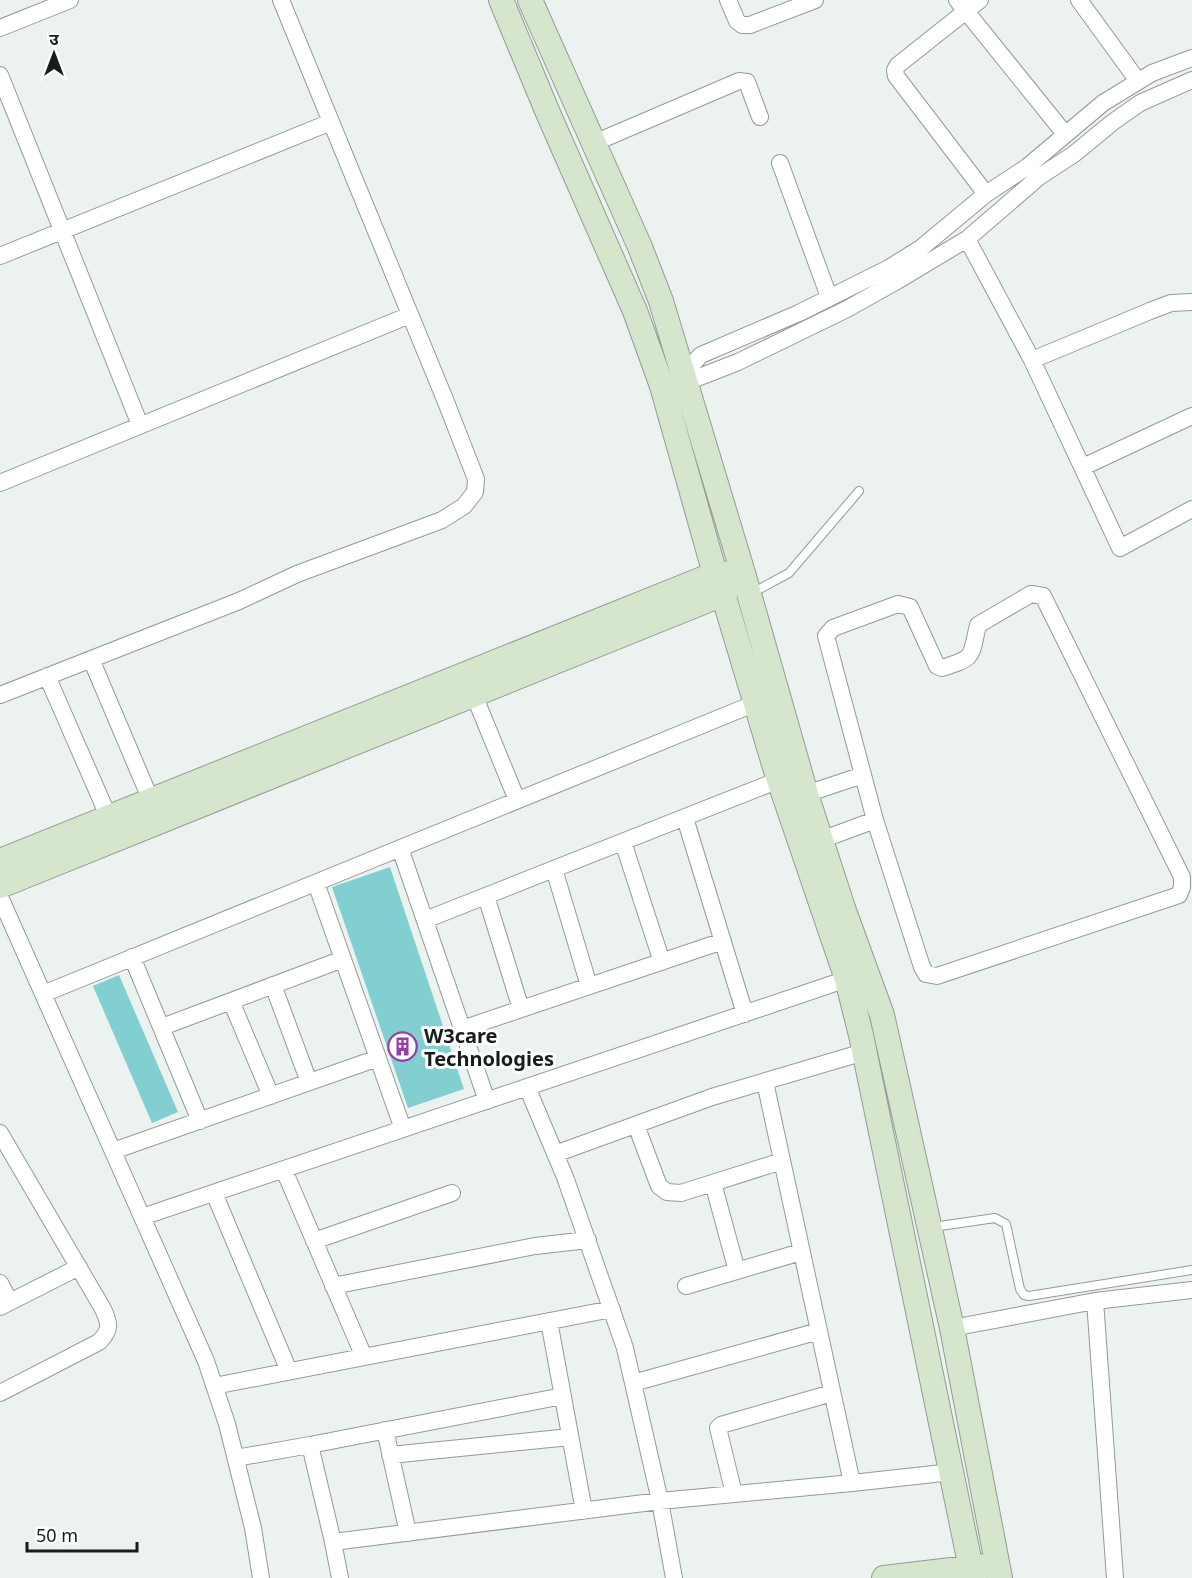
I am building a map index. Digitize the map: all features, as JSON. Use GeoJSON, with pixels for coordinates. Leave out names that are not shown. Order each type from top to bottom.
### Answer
{"type":"FeatureCollection","features":[{"type":"Feature","properties":{"kind":"street"},"geometry":{"type":"LineString","coordinates":[[0,28],[70,0]]}},
{"type":"Feature","properties":{"kind":"street"},"geometry":{"type":"LineString","coordinates":[[0,695],[239,601],[297,574],[442,520],[464,506],[475,492],[476,479],[281,0]]}},
{"type":"Feature","properties":{"kind":"street"},"geometry":{"type":"LineString","coordinates":[[501,0],[635,310],[662,386],[779,780],[847,980],[972,1573]]}},
{"type":"Feature","properties":{"kind":"street"},"geometry":{"type":"LineString","coordinates":[[530,0],[640,247],[661,301],[746,583],[806,795],[843,908],[882,1015],[952,1328],[999,1571],[884,1578]]}},
{"type":"Feature","properties":{"kind":"street"},"geometry":{"type":"LineString","coordinates":[[729,0],[738,21],[742,25],[750,25],[815,0]]}},
{"type":"Feature","properties":{"kind":"street"},"geometry":{"type":"LineString","coordinates":[[980,0],[962,6],[898,64],[895,70],[896,76],[986,194]]}},
{"type":"Feature","properties":{"kind":"street"},"geometry":{"type":"LineString","coordinates":[[1079,0],[1138,81]]}},
{"type":"Feature","properties":{"kind":"street"},"geometry":{"type":"LineString","coordinates":[[962,6],[1065,134]]}},
{"type":"Feature","properties":{"kind":"street"},"geometry":{"type":"LineString","coordinates":[[662,386],[683,374],[701,356],[800,313],[889,268],[921,248],[986,194],[1027,166],[1102,103],[1152,73],[1192,58]]}},
{"type":"Feature","properties":{"kind":"street"},"geometry":{"type":"LineString","coordinates":[[0,75],[140,425]]}},
{"type":"Feature","properties":{"kind":"street"},"geometry":{"type":"LineString","coordinates":[[683,374],[697,378],[738,362],[872,295],[967,239],[1039,177],[1074,154],[1140,103],[1192,80]]}},
{"type":"Feature","properties":{"kind":"street"},"geometry":{"type":"LineString","coordinates":[[594,143],[740,81],[747,82],[760,117]]}},
{"type":"Feature","properties":{"kind":"street"},"geometry":{"type":"LineString","coordinates":[[0,256],[331,122]]}},
{"type":"Feature","properties":{"kind":"street"},"geometry":{"type":"LineString","coordinates":[[780,163],[829,297]]}},
{"type":"Feature","properties":{"kind":"street"},"geometry":{"type":"LineString","coordinates":[[967,239],[1032,360],[1120,548],[1192,509]]}},
{"type":"Feature","properties":{"kind":"street"},"geometry":{"type":"LineString","coordinates":[[1032,360],[1150,310],[1171,303],[1192,302]]}},
{"type":"Feature","properties":{"kind":"street"},"geometry":{"type":"LineString","coordinates":[[0,483],[410,315]]}},
{"type":"Feature","properties":{"kind":"street"},"geometry":{"type":"LineString","coordinates":[[1083,467],[1192,416]]}},
{"type":"Feature","properties":{"kind":"street"},"geometry":{"type":"LineString","coordinates":[[155,812],[719,584],[746,583]]}},
{"type":"Feature","properties":{"kind":"street"},"geometry":{"type":"LineString","coordinates":[[0,861],[113,828],[474,695],[719,584]]}},
{"type":"Feature","properties":{"kind":"street"},"geometry":{"type":"LineString","coordinates":[[1031,594],[1043,596],[1182,877],[1182,887],[1179,895],[937,976],[926,974],[875,820],[863,775],[825,636],[828,631],[898,604],[904,604],[910,607],[937,666],[942,668],[967,660],[971,654],[978,625],[1031,594]]}},
{"type":"Feature","properties":{"kind":"street"},"geometry":{"type":"LineString","coordinates":[[91,659],[155,812]]}},
{"type":"Feature","properties":{"kind":"street"},"geometry":{"type":"LineString","coordinates":[[47,676],[113,828]]}},
{"type":"Feature","properties":{"kind":"street"},"geometry":{"type":"LineString","coordinates":[[474,695],[517,800]]}},
{"type":"Feature","properties":{"kind":"street"},"geometry":{"type":"LineString","coordinates":[[43,994],[756,703]]}},
{"type":"Feature","properties":{"kind":"street"},"geometry":{"type":"LineString","coordinates":[[806,795],[863,775]]}},
{"type":"Feature","properties":{"kind":"street"},"geometry":{"type":"LineString","coordinates":[[425,920],[779,780]]}},
{"type":"Feature","properties":{"kind":"street"},"geometry":{"type":"LineString","coordinates":[[685,818],[745,1014]]}},
{"type":"Feature","properties":{"kind":"street"},"geometry":{"type":"LineString","coordinates":[[821,840],[875,820]]}},
{"type":"Feature","properties":{"kind":"street"},"geometry":{"type":"LineString","coordinates":[[0,886],[113,828]]}},
{"type":"Feature","properties":{"kind":"street"},"geometry":{"type":"LineString","coordinates":[[623,842],[662,962]]}},
{"type":"Feature","properties":{"kind":"street"},"geometry":{"type":"LineString","coordinates":[[400,848],[487,1101]]}},
{"type":"Feature","properties":{"kind":"street"},"geometry":{"type":"LineString","coordinates":[[554,869],[590,986]]}},
{"type":"Feature","properties":{"kind":"street"},"geometry":{"type":"LineString","coordinates":[[315,883],[403,1129]]}},
{"type":"Feature","properties":{"kind":"street"},"geometry":{"type":"LineString","coordinates":[[486,896],[521,1009]]}},
{"type":"Feature","properties":{"kind":"street"},"geometry":{"type":"LineString","coordinates":[[0,897],[206,1361],[228,1424],[253,1528],[261,1578]]}},
{"type":"Feature","properties":{"kind":"street"},"geometry":{"type":"LineString","coordinates":[[462,1029],[723,941]]}},
{"type":"Feature","properties":{"kind":"street"},"geometry":{"type":"LineString","coordinates":[[132,957],[200,1121]]}},
{"type":"Feature","properties":{"kind":"street"},"geometry":{"type":"LineString","coordinates":[[162,1027],[343,959]]}},
{"type":"Feature","properties":{"kind":"street"},"geometry":{"type":"LineString","coordinates":[[142,1217],[847,980]]}},
{"type":"Feature","properties":{"kind":"street"},"geometry":{"type":"LineString","coordinates":[[273,985],[309,1082]]}},
{"type":"Feature","properties":{"kind":"street"},"geometry":{"type":"LineString","coordinates":[[231,1001],[271,1096]]}},
{"type":"Feature","properties":{"kind":"street"},"geometry":{"type":"LineString","coordinates":[[555,1154],[712,1097],[864,1052]]}},
{"type":"Feature","properties":{"kind":"street"},"geometry":{"type":"LineString","coordinates":[[113,1151],[378,1058]]}},
{"type":"Feature","properties":{"kind":"street"},"geometry":{"type":"LineString","coordinates":[[765,1082],[852,1483]]}},
{"type":"Feature","properties":{"kind":"street"},"geometry":{"type":"LineString","coordinates":[[528,1087],[588,1240],[625,1348],[660,1501],[674,1578]]}},
{"type":"Feature","properties":{"kind":"street"},"geometry":{"type":"LineString","coordinates":[[636,1125],[659,1186],[667,1192],[681,1193],[782,1161]]}},
{"type":"Feature","properties":{"kind":"street"},"geometry":{"type":"LineString","coordinates":[[0,1133],[8,1162],[79,1267],[109,1323],[108,1332],[99,1342],[0,1393]]}},
{"type":"Feature","properties":{"kind":"street"},"geometry":{"type":"LineString","coordinates":[[284,1170],[364,1357]]}},
{"type":"Feature","properties":{"kind":"street"},"geometry":{"type":"LineString","coordinates":[[712,1183],[737,1271]]}},
{"type":"Feature","properties":{"kind":"street"},"geometry":{"type":"LineString","coordinates":[[214,1193],[290,1371]]}},
{"type":"Feature","properties":{"kind":"street"},"geometry":{"type":"LineString","coordinates":[[314,1241],[452,1193]]}},
{"type":"Feature","properties":{"kind":"street"},"geometry":{"type":"LineString","coordinates":[[333,1286],[535,1246],[588,1240]]}},
{"type":"Feature","properties":{"kind":"street"},"geometry":{"type":"LineString","coordinates":[[686,1286],[801,1252]]}},
{"type":"Feature","properties":{"kind":"street"},"geometry":{"type":"LineString","coordinates":[[0,1283],[5,1304],[79,1267]]}},
{"type":"Feature","properties":{"kind":"street"},"geometry":{"type":"LineString","coordinates":[[952,1328],[1095,1301],[1192,1290]]}},
{"type":"Feature","properties":{"kind":"street"},"geometry":{"type":"LineString","coordinates":[[1095,1301],[1115,1578]]}},
{"type":"Feature","properties":{"kind":"street"},"geometry":{"type":"LineString","coordinates":[[214,1386],[612,1309]]}},
{"type":"Feature","properties":{"kind":"street"},"geometry":{"type":"LineString","coordinates":[[549,1321],[584,1511]]}},
{"type":"Feature","properties":{"kind":"street"},"geometry":{"type":"LineString","coordinates":[[633,1383],[819,1331]]}},
{"type":"Feature","properties":{"kind":"street"},"geometry":{"type":"LineString","coordinates":[[734,1494],[718,1428],[721,1425],[832,1393]]}},
{"type":"Feature","properties":{"kind":"street"},"geometry":{"type":"LineString","coordinates":[[236,1458],[563,1396]]}},
{"type":"Feature","properties":{"kind":"street"},"geometry":{"type":"LineString","coordinates":[[385,1430],[408,1533]]}},
{"type":"Feature","properties":{"kind":"street"},"geometry":{"type":"LineString","coordinates":[[390,1455],[570,1437]]}},
{"type":"Feature","properties":{"kind":"street"},"geometry":{"type":"LineString","coordinates":[[310,1445],[340,1578]]}},
{"type":"Feature","properties":{"kind":"street"},"geometry":{"type":"LineString","coordinates":[[333,1542],[660,1501],[952,1472]]}},
{"type":"Feature","properties":{"kind":"lane"},"geometry":{"type":"LineString","coordinates":[[746,583],[789,573],[859,491]]}},
{"type":"Feature","properties":{"kind":"lane"},"geometry":{"type":"LineString","coordinates":[[929,1227],[995,1218],[1001,1220],[1006,1224],[1020,1289],[1024,1295],[1029,1296],[1192,1270]]}},
{"type":"Feature","properties":{"kind":"building"},"geometry":{"type":"Polygon","coordinates":[[[390,867],[464,1089],[408,1108],[332,887],[390,867]]]}},
{"type":"Feature","properties":{"kind":"building"},"geometry":{"type":"Polygon","coordinates":[[[119,975],[178,1112],[152,1123],[93,986],[119,975]]]}},
{"type":"Feature","properties":{"kind":"place","name":"W3care Technologies"},"geometry":{"type":"Point","coordinates":[403,1047]}}]}
